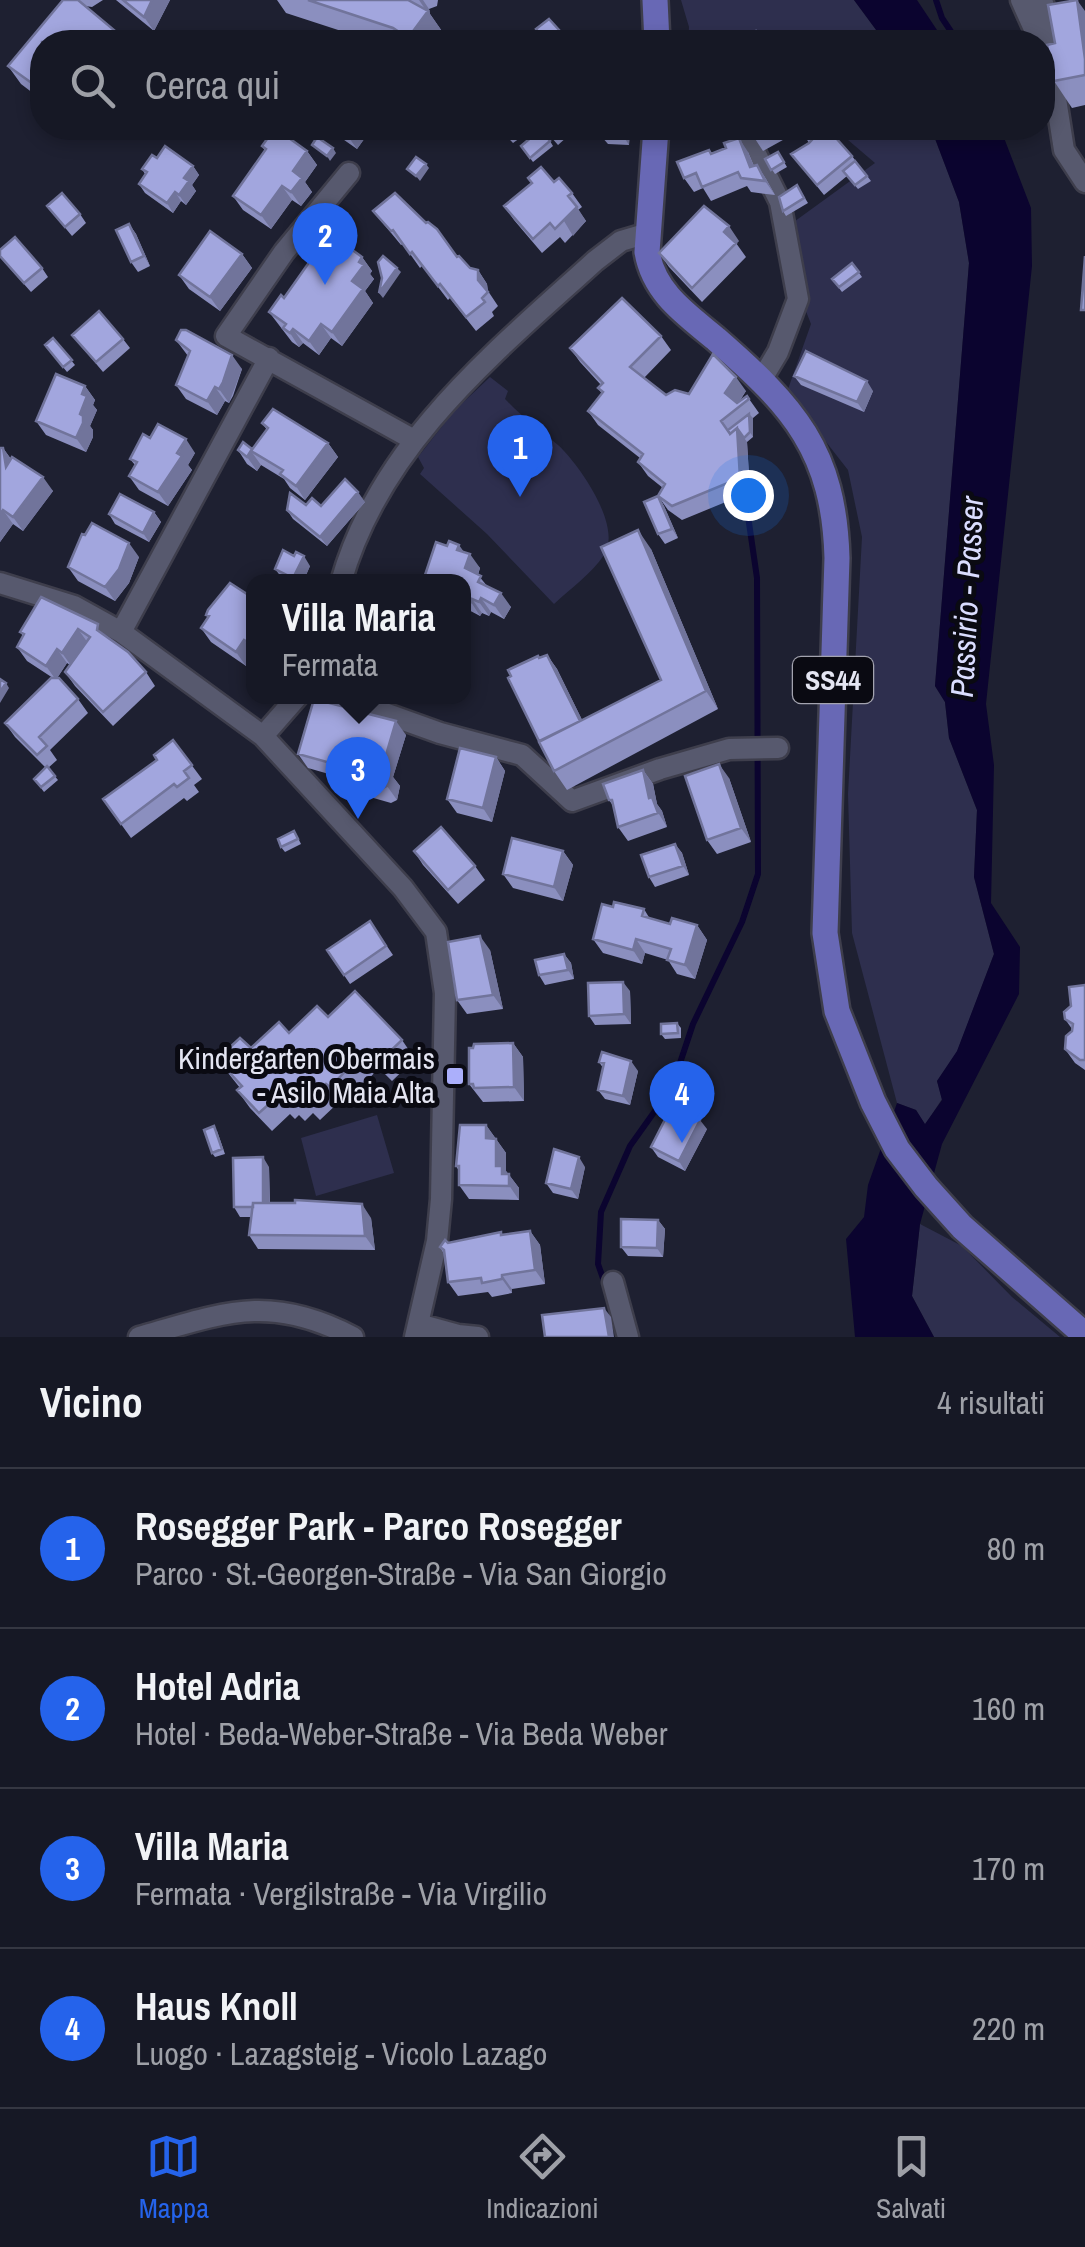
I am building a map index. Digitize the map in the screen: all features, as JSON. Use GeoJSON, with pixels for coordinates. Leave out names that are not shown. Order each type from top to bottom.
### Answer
{"type":"FeatureCollection","features":[{"type":"Feature","properties":{"kind":"main road"},"geometry":{"type":"LineString","coordinates":[[655,0],[656,30]]}},
{"type":"Feature","properties":{"kind":"main road","name":"SS44"},"geometry":{"type":"LineString","coordinates":[[655,140],[648,233],[650,269],[669,300],[760,382],[792,417],[818,456],[830,485],[836,517],[826,954],[837,1011],[873,1102],[898,1150],[962,1227],[1085,1334]]}},
{"type":"Feature","properties":{"kind":"street"},"geometry":{"type":"LineString","coordinates":[[1021,0],[1035,30]]}},
{"type":"Feature","properties":{"kind":"street"},"geometry":{"type":"LineString","coordinates":[[1042,0],[1052,30]]}},
{"type":"Feature","properties":{"kind":"street"},"geometry":{"type":"LineString","coordinates":[[1055,92],[1064,150],[1085,182]]}},
{"type":"Feature","properties":{"kind":"street"},"geometry":{"type":"LineString","coordinates":[[748,140],[780,202],[798,299],[778,352],[760,382]]}},
{"type":"Feature","properties":{"kind":"street"},"geometry":{"type":"LineString","coordinates":[[349,173],[284,252],[226,336],[414,440]]}},
{"type":"Feature","properties":{"kind":"street"},"geometry":{"type":"LineString","coordinates":[[343,574],[350,550],[414,440],[438,408],[595,261],[621,241],[648,233]]}},
{"type":"Feature","properties":{"kind":"street"},"geometry":{"type":"LineString","coordinates":[[120,632],[269,358]]}},
{"type":"Feature","properties":{"kind":"street"},"geometry":{"type":"LineString","coordinates":[[0,583],[74,606],[120,632],[262,736],[403,888],[436,932],[445,993],[441,1199],[437,1240],[416,1331],[478,1337]]}},
{"type":"Feature","properties":{"kind":"street"},"geometry":{"type":"LineString","coordinates":[[262,736],[291,704]]}},
{"type":"Feature","properties":{"kind":"street"},"geometry":{"type":"LineString","coordinates":[[359,704],[440,733],[522,755],[572,801],[660,768],[729,748],[778,748]]}},
{"type":"Feature","properties":{"kind":"street"},"geometry":{"type":"LineString","coordinates":[[613,1282],[628,1337]]}},
{"type":"Feature","properties":{"kind":"street"},"geometry":{"type":"LineString","coordinates":[[138,1337],[229,1311],[273,1309],[298,1314],[353,1337]]}},
{"type":"Feature","properties":{"kind":"shaded area"},"geometry":{"type":"Polygon","coordinates":[[[681,0],[854,0],[876,30],[689,30],[681,0]]]}},
{"type":"Feature","properties":{"kind":"shaded area"},"geometry":{"type":"Polygon","coordinates":[[[848,140],[936,140],[959,202],[969,263],[935,686],[945,702],[949,738],[977,810],[974,877],[994,954],[957,1052],[937,1081],[942,1099],[925,1125],[916,1110],[897,1103],[852,933],[848,794],[862,537],[848,470],[787,392],[811,324],[798,291],[791,224],[875,163],[848,140]]]}},
{"type":"Feature","properties":{"kind":"shaded area"},"geometry":{"type":"Polygon","coordinates":[[[490,377],[508,391],[505,399],[577,466],[596,497],[608,529],[604,555],[554,604],[487,534],[420,474],[424,468],[418,457],[454,411],[490,377]]]}},
{"type":"Feature","properties":{"kind":"shaded area"},"geometry":{"type":"Polygon","coordinates":[[[377,1115],[394,1173],[316,1196],[301,1138],[377,1115]]]}},
{"type":"Feature","properties":{"kind":"shaded area"},"geometry":{"type":"Polygon","coordinates":[[[920,1224],[962,1246],[1012,1297],[1060,1337],[934,1337],[912,1296],[920,1224]]]}},
{"type":"Feature","properties":{"kind":"water"},"geometry":{"type":"Polygon","coordinates":[[[854,0],[917,0],[937,30],[876,30],[854,0]]]}},
{"type":"Feature","properties":{"kind":"water","name":"Passirio - Passer"},"geometry":{"type":"Polygon","coordinates":[[[936,140],[1005,140],[1031,208],[1032,266],[986,704],[994,765],[991,903],[1020,947],[1019,994],[942,1144],[920,1224],[912,1296],[934,1337],[855,1337],[846,1239],[864,1217],[868,1185],[897,1103],[916,1110],[925,1124],[942,1100],[937,1081],[957,1051],[994,954],[974,877],[977,810],[949,738],[945,702],[935,686],[969,263],[959,202],[936,140]]]}},
{"type":"Feature","properties":{"kind":"building"},"geometry":{"type":"Polygon","coordinates":[[[63,0],[78,0],[114,30],[38,30],[63,0]]]}},
{"type":"Feature","properties":{"kind":"building"},"geometry":{"type":"Polygon","coordinates":[[[123,0],[152,0],[144,17],[123,0]]]}},
{"type":"Feature","properties":{"kind":"building"},"geometry":{"type":"Polygon","coordinates":[[[308,0],[408,0],[428,11],[414,30],[393,28],[308,0]]]}},
{"type":"Feature","properties":{"kind":"building"},"geometry":{"type":"Polygon","coordinates":[[[1077,0],[1085,75],[1055,81],[1055,30],[1048,5],[1077,0]]]}},
{"type":"Feature","properties":{"kind":"building"},"geometry":{"type":"Polygon","coordinates":[[[549,19],[559,30],[537,30],[549,19]]]}},
{"type":"Feature","properties":{"kind":"building"},"geometry":{"type":"Polygon","coordinates":[[[30,40],[30,82],[8,66],[30,40]]]}},
{"type":"Feature","properties":{"kind":"building"},"geometry":{"type":"Polygon","coordinates":[[[266,140],[292,140],[307,151],[293,171],[302,178],[291,192],[282,186],[261,215],[233,196],[266,149],[262,146],[266,140]]]}},
{"type":"Feature","properties":{"kind":"building"},"geometry":{"type":"Polygon","coordinates":[[[321,140],[333,148],[327,156],[312,145],[321,140]]]}},
{"type":"Feature","properties":{"kind":"building"},"geometry":{"type":"Polygon","coordinates":[[[528,140],[550,141],[530,158],[521,146],[528,140]]]}},
{"type":"Feature","properties":{"kind":"building"},"geometry":{"type":"Polygon","coordinates":[[[740,140],[750,167],[757,165],[765,181],[741,178],[738,172],[702,187],[696,173],[684,178],[677,162],[726,148],[724,143],[740,140]]]}},
{"type":"Feature","properties":{"kind":"building"},"geometry":{"type":"Polygon","coordinates":[[[838,140],[852,156],[817,185],[791,154],[809,143],[838,140]]]}},
{"type":"Feature","properties":{"kind":"building"},"geometry":{"type":"Polygon","coordinates":[[[165,146],[193,166],[184,178],[189,181],[167,203],[139,184],[147,172],[142,169],[165,146]]]}},
{"type":"Feature","properties":{"kind":"building"},"geometry":{"type":"Polygon","coordinates":[[[778,152],[784,162],[771,170],[765,159],[778,152]]]}},
{"type":"Feature","properties":{"kind":"building"},"geometry":{"type":"Polygon","coordinates":[[[416,157],[426,164],[416,176],[407,169],[416,157]]]}},
{"type":"Feature","properties":{"kind":"building"},"geometry":{"type":"Polygon","coordinates":[[[855,161],[867,176],[855,185],[843,171],[855,161]]]}},
{"type":"Feature","properties":{"kind":"building"},"geometry":{"type":"Polygon","coordinates":[[[541,167],[554,182],[559,178],[572,193],[568,196],[577,207],[555,229],[550,223],[533,239],[504,206],[532,183],[528,178],[541,167]]]}},
{"type":"Feature","properties":{"kind":"building"},"geometry":{"type":"Polygon","coordinates":[[[797,185],[804,198],[783,211],[779,197],[797,185]]]}},
{"type":"Feature","properties":{"kind":"building"},"geometry":{"type":"Polygon","coordinates":[[[62,193],[80,214],[65,227],[47,206],[62,193]]]}},
{"type":"Feature","properties":{"kind":"building"},"geometry":{"type":"Polygon","coordinates":[[[395,193],[437,229],[457,257],[478,270],[478,280],[488,292],[482,298],[485,302],[466,317],[373,211],[395,193]]]}},
{"type":"Feature","properties":{"kind":"building"},"geometry":{"type":"Polygon","coordinates":[[[704,206],[729,226],[724,232],[736,243],[692,288],[659,253],[704,206]]]}},
{"type":"Feature","properties":{"kind":"building"},"geometry":{"type":"Polygon","coordinates":[[[129,224],[144,256],[131,262],[116,230],[129,224]]]}},
{"type":"Feature","properties":{"kind":"building"},"geometry":{"type":"Polygon","coordinates":[[[210,231],[242,254],[210,297],[179,275],[210,231]]]}},
{"type":"Feature","properties":{"kind":"building"},"geometry":{"type":"Polygon","coordinates":[[[332,235],[362,257],[359,262],[364,265],[352,281],[363,289],[332,332],[321,324],[309,341],[293,329],[290,333],[283,328],[286,324],[269,312],[281,295],[284,298],[324,236],[329,240],[332,235]]]}},
{"type":"Feature","properties":{"kind":"building"},"geometry":{"type":"Polygon","coordinates":[[[15,237],[42,268],[24,283],[0,256],[0,250],[15,237]]]}},
{"type":"Feature","properties":{"kind":"building"},"geometry":{"type":"Polygon","coordinates":[[[383,256],[397,268],[379,293],[382,278],[378,262],[383,256]]]}},
{"type":"Feature","properties":{"kind":"building"},"geometry":{"type":"Polygon","coordinates":[[[1085,256],[1085,310],[1081,310],[1085,256]]]}},
{"type":"Feature","properties":{"kind":"building"},"geometry":{"type":"Polygon","coordinates":[[[852,263],[859,272],[839,287],[832,279],[852,263]]]}},
{"type":"Feature","properties":{"kind":"building"},"geometry":{"type":"Polygon","coordinates":[[[622,298],[661,336],[630,367],[666,395],[675,390],[689,394],[713,354],[736,377],[725,393],[737,403],[747,396],[749,399],[721,421],[730,434],[737,428],[740,478],[672,506],[658,496],[665,484],[638,462],[643,454],[588,411],[603,392],[598,388],[603,383],[570,348],[622,298]]]}},
{"type":"Feature","properties":{"kind":"building"},"geometry":{"type":"Polygon","coordinates":[[[99,311],[123,339],[96,362],[72,335],[99,311]]]}},
{"type":"Feature","properties":{"kind":"building"},"geometry":{"type":"Polygon","coordinates":[[[181,330],[232,355],[223,382],[207,401],[176,385],[190,351],[176,340],[181,330]]]}},
{"type":"Feature","properties":{"kind":"building"},"geometry":{"type":"Polygon","coordinates":[[[53,338],[72,360],[63,367],[45,345],[53,338]]]}},
{"type":"Feature","properties":{"kind":"building"},"geometry":{"type":"Polygon","coordinates":[[[806,351],[867,381],[857,402],[794,376],[806,351]]]}},
{"type":"Feature","properties":{"kind":"building"},"geometry":{"type":"Polygon","coordinates":[[[56,374],[85,386],[82,394],[87,396],[80,414],[83,423],[76,438],[36,421],[56,374]]]}},
{"type":"Feature","properties":{"kind":"building"},"geometry":{"type":"Polygon","coordinates":[[[273,409],[328,443],[296,486],[280,474],[283,470],[251,451],[268,428],[262,423],[273,409]]]}},
{"type":"Feature","properties":{"kind":"building"},"geometry":{"type":"Polygon","coordinates":[[[749,414],[750,432],[744,438],[737,428],[730,434],[728,430],[749,414]]]}},
{"type":"Feature","properties":{"kind":"building"},"geometry":{"type":"Polygon","coordinates":[[[158,424],[186,439],[177,453],[182,456],[158,492],[129,476],[137,462],[130,459],[143,434],[150,438],[158,424]]]}},
{"type":"Feature","properties":{"kind":"building"},"geometry":{"type":"Polygon","coordinates":[[[243,442],[252,449],[247,457],[238,450],[243,442]]]}},
{"type":"Feature","properties":{"kind":"building"},"geometry":{"type":"Polygon","coordinates":[[[0,448],[6,467],[12,457],[43,477],[13,517],[3,510],[0,515],[0,448]]]}},
{"type":"Feature","properties":{"kind":"building"},"geometry":{"type":"Polygon","coordinates":[[[345,479],[358,492],[320,537],[287,510],[290,493],[306,505],[312,498],[321,506],[345,479]]]}},
{"type":"Feature","properties":{"kind":"building"},"geometry":{"type":"Polygon","coordinates":[[[120,494],[154,512],[143,533],[109,514],[120,494]]]}},
{"type":"Feature","properties":{"kind":"building"},"geometry":{"type":"Polygon","coordinates":[[[658,496],[672,529],[658,534],[644,502],[658,496]]]}},
{"type":"Feature","properties":{"kind":"building"},"geometry":{"type":"Polygon","coordinates":[[[92,523],[129,543],[119,569],[105,587],[68,567],[82,534],[92,523]]]}},
{"type":"Feature","properties":{"kind":"building"},"geometry":{"type":"Polygon","coordinates":[[[638,530],[706,691],[554,771],[539,742],[661,680],[601,547],[638,530]]]}},
{"type":"Feature","properties":{"kind":"building"},"geometry":{"type":"Polygon","coordinates":[[[449,541],[459,545],[457,550],[470,554],[465,568],[481,576],[478,582],[501,593],[494,605],[481,598],[471,602],[471,574],[425,574],[436,542],[447,546],[449,541]]]}},
{"type":"Feature","properties":{"kind":"building"},"geometry":{"type":"Polygon","coordinates":[[[283,550],[304,556],[295,574],[275,569],[283,550]]]}},
{"type":"Feature","properties":{"kind":"building"},"geometry":{"type":"Polygon","coordinates":[[[230,583],[246,593],[246,641],[236,652],[201,628],[209,616],[208,610],[230,583]]]}},
{"type":"Feature","properties":{"kind":"building"},"geometry":{"type":"Polygon","coordinates":[[[41,597],[98,624],[97,630],[128,652],[146,672],[103,712],[65,672],[90,637],[78,629],[62,653],[57,649],[46,666],[17,647],[24,634],[20,632],[41,597]]]}},
{"type":"Feature","properties":{"kind":"building"},"geometry":{"type":"Polygon","coordinates":[[[547,655],[580,721],[539,741],[508,678],[508,670],[547,655]]]}},
{"type":"Feature","properties":{"kind":"building"},"geometry":{"type":"Polygon","coordinates":[[[51,678],[59,678],[78,699],[39,737],[47,746],[37,755],[5,723],[51,678]]]}},
{"type":"Feature","properties":{"kind":"building"},"geometry":{"type":"Polygon","coordinates":[[[313,704],[354,704],[353,710],[396,721],[383,765],[390,772],[387,786],[381,789],[360,783],[363,772],[298,754],[313,704]]]}},
{"type":"Feature","properties":{"kind":"building"},"geometry":{"type":"Polygon","coordinates":[[[173,740],[192,765],[184,771],[189,778],[177,787],[174,784],[121,824],[103,799],[157,760],[154,755],[173,740]]]}},
{"type":"Feature","properties":{"kind":"building"},"geometry":{"type":"Polygon","coordinates":[[[460,748],[496,757],[483,808],[447,799],[460,748]]]}},
{"type":"Feature","properties":{"kind":"building"},"geometry":{"type":"Polygon","coordinates":[[[719,764],[741,828],[707,840],[685,776],[719,764]]]}},
{"type":"Feature","properties":{"kind":"building"},"geometry":{"type":"Polygon","coordinates":[[[47,766],[55,776],[41,787],[34,779],[47,766]]]}},
{"type":"Feature","properties":{"kind":"building"},"geometry":{"type":"Polygon","coordinates":[[[643,770],[649,798],[652,797],[658,813],[618,827],[612,800],[603,784],[643,770]]]}},
{"type":"Feature","properties":{"kind":"building"},"geometry":{"type":"Polygon","coordinates":[[[441,827],[475,866],[448,890],[414,851],[441,827]]]}},
{"type":"Feature","properties":{"kind":"building"},"geometry":{"type":"Polygon","coordinates":[[[294,831],[298,839],[281,847],[278,839],[294,831]]]}},
{"type":"Feature","properties":{"kind":"building"},"geometry":{"type":"Polygon","coordinates":[[[512,838],[563,851],[554,887],[503,874],[512,838]]]}},
{"type":"Feature","properties":{"kind":"building"},"geometry":{"type":"Polygon","coordinates":[[[675,844],[683,866],[649,877],[641,855],[675,844]]]}},
{"type":"Feature","properties":{"kind":"building"},"geometry":{"type":"Polygon","coordinates":[[[614,902],[644,909],[642,916],[670,924],[672,918],[697,925],[685,965],[667,960],[671,949],[636,939],[633,950],[593,939],[602,904],[613,907],[614,902]]]}},
{"type":"Feature","properties":{"kind":"building"},"geometry":{"type":"Polygon","coordinates":[[[370,921],[386,946],[344,975],[327,950],[370,921]]]}},
{"type":"Feature","properties":{"kind":"building"},"geometry":{"type":"Polygon","coordinates":[[[480,936],[493,995],[457,1000],[448,942],[480,936]]]}},
{"type":"Feature","properties":{"kind":"building"},"geometry":{"type":"Polygon","coordinates":[[[564,954],[568,970],[539,975],[535,960],[564,954]]]}},
{"type":"Feature","properties":{"kind":"building"},"geometry":{"type":"Polygon","coordinates":[[[623,982],[624,1014],[589,1016],[588,983],[623,982]]]}},
{"type":"Feature","properties":{"kind":"building"},"geometry":{"type":"Polygon","coordinates":[[[1085,985],[1085,1060],[1080,1060],[1065,1049],[1066,1036],[1073,1024],[1065,1019],[1064,1012],[1071,1006],[1069,987],[1085,985]]]}},
{"type":"Feature","properties":{"kind":"building"},"geometry":{"type":"Polygon","coordinates":[[[355,991],[402,1040],[379,1062],[367,1049],[330,1087],[326,1084],[307,1102],[300,1094],[292,1102],[286,1097],[282,1101],[278,1096],[259,1113],[237,1090],[242,1086],[217,1059],[240,1038],[251,1048],[279,1022],[289,1033],[317,1006],[328,1017],[355,991]]]}},
{"type":"Feature","properties":{"kind":"building"},"geometry":{"type":"Polygon","coordinates":[[[677,1023],[678,1033],[661,1034],[661,1024],[677,1023]]]}},
{"type":"Feature","properties":{"kind":"building"},"geometry":{"type":"Polygon","coordinates":[[[513,1043],[514,1087],[474,1088],[469,1084],[469,1048],[474,1044],[513,1043]]]}},
{"type":"Feature","properties":{"kind":"building"},"geometry":{"type":"Polygon","coordinates":[[[602,1052],[631,1061],[623,1096],[598,1090],[604,1063],[599,1062],[602,1052]]]}},
{"type":"Feature","properties":{"kind":"building"},"geometry":{"type":"Polygon","coordinates":[[[672,1106],[700,1120],[679,1161],[651,1147],[672,1106]]]}},
{"type":"Feature","properties":{"kind":"building"},"geometry":{"type":"Polygon","coordinates":[[[460,1125],[486,1125],[486,1138],[496,1139],[496,1166],[502,1166],[502,1174],[509,1174],[509,1186],[459,1185],[456,1166],[460,1125]]]}},
{"type":"Feature","properties":{"kind":"building"},"geometry":{"type":"Polygon","coordinates":[[[214,1126],[222,1149],[212,1153],[204,1130],[214,1126]]]}},
{"type":"Feature","properties":{"kind":"building"},"geometry":{"type":"Polygon","coordinates":[[[554,1149],[579,1157],[571,1189],[546,1183],[554,1149]]]}},
{"type":"Feature","properties":{"kind":"building"},"geometry":{"type":"Polygon","coordinates":[[[263,1157],[263,1203],[234,1207],[233,1158],[263,1157]]]}},
{"type":"Feature","properties":{"kind":"building"},"geometry":{"type":"Polygon","coordinates":[[[295,1200],[362,1204],[365,1236],[249,1235],[253,1203],[295,1200]]]}},
{"type":"Feature","properties":{"kind":"building"},"geometry":{"type":"Polygon","coordinates":[[[621,1219],[658,1220],[657,1248],[621,1247],[621,1219]]]}},
{"type":"Feature","properties":{"kind":"building"},"geometry":{"type":"Polygon","coordinates":[[[530,1231],[535,1270],[502,1275],[502,1279],[482,1283],[481,1278],[448,1282],[444,1250],[440,1247],[445,1240],[448,1243],[501,1232],[530,1231]]]}},
{"type":"Feature","properties":{"kind":"building"},"geometry":{"type":"Polygon","coordinates":[[[604,1308],[609,1337],[545,1337],[542,1315],[604,1308]]]}},
{"type":"Feature","properties":{"kind":"waterway"},"geometry":{"type":"LineString","coordinates":[[936,0],[950,30]]}},
{"type":"Feature","properties":{"kind":"waterway"},"geometry":{"type":"LineString","coordinates":[[605,1284],[598,1264],[601,1212],[630,1146],[672,1087],[693,1024],[742,922],[758,874],[757,578],[747,509]]}},
{"type":"Feature","properties":{"kind":"place","name":"Hotel Adria"},"geometry":{"type":"Point","coordinates":[325,285]}},
{"type":"Feature","properties":{"kind":"place","name":"Rosegger Park - Parco Rosegger"},"geometry":{"type":"Point","coordinates":[520,497]}},
{"type":"Feature","properties":{"kind":"place","name":"Villa Maria"},"geometry":{"type":"Point","coordinates":[358,819]}},
{"type":"Feature","properties":{"kind":"place","name":"Kindergarten Obermais - Asilo Maia Alta"},"geometry":{"type":"Point","coordinates":[455,1076]}},
{"type":"Feature","properties":{"kind":"place","name":"Haus Knoll"},"geometry":{"type":"Point","coordinates":[682,1143]}}]}
